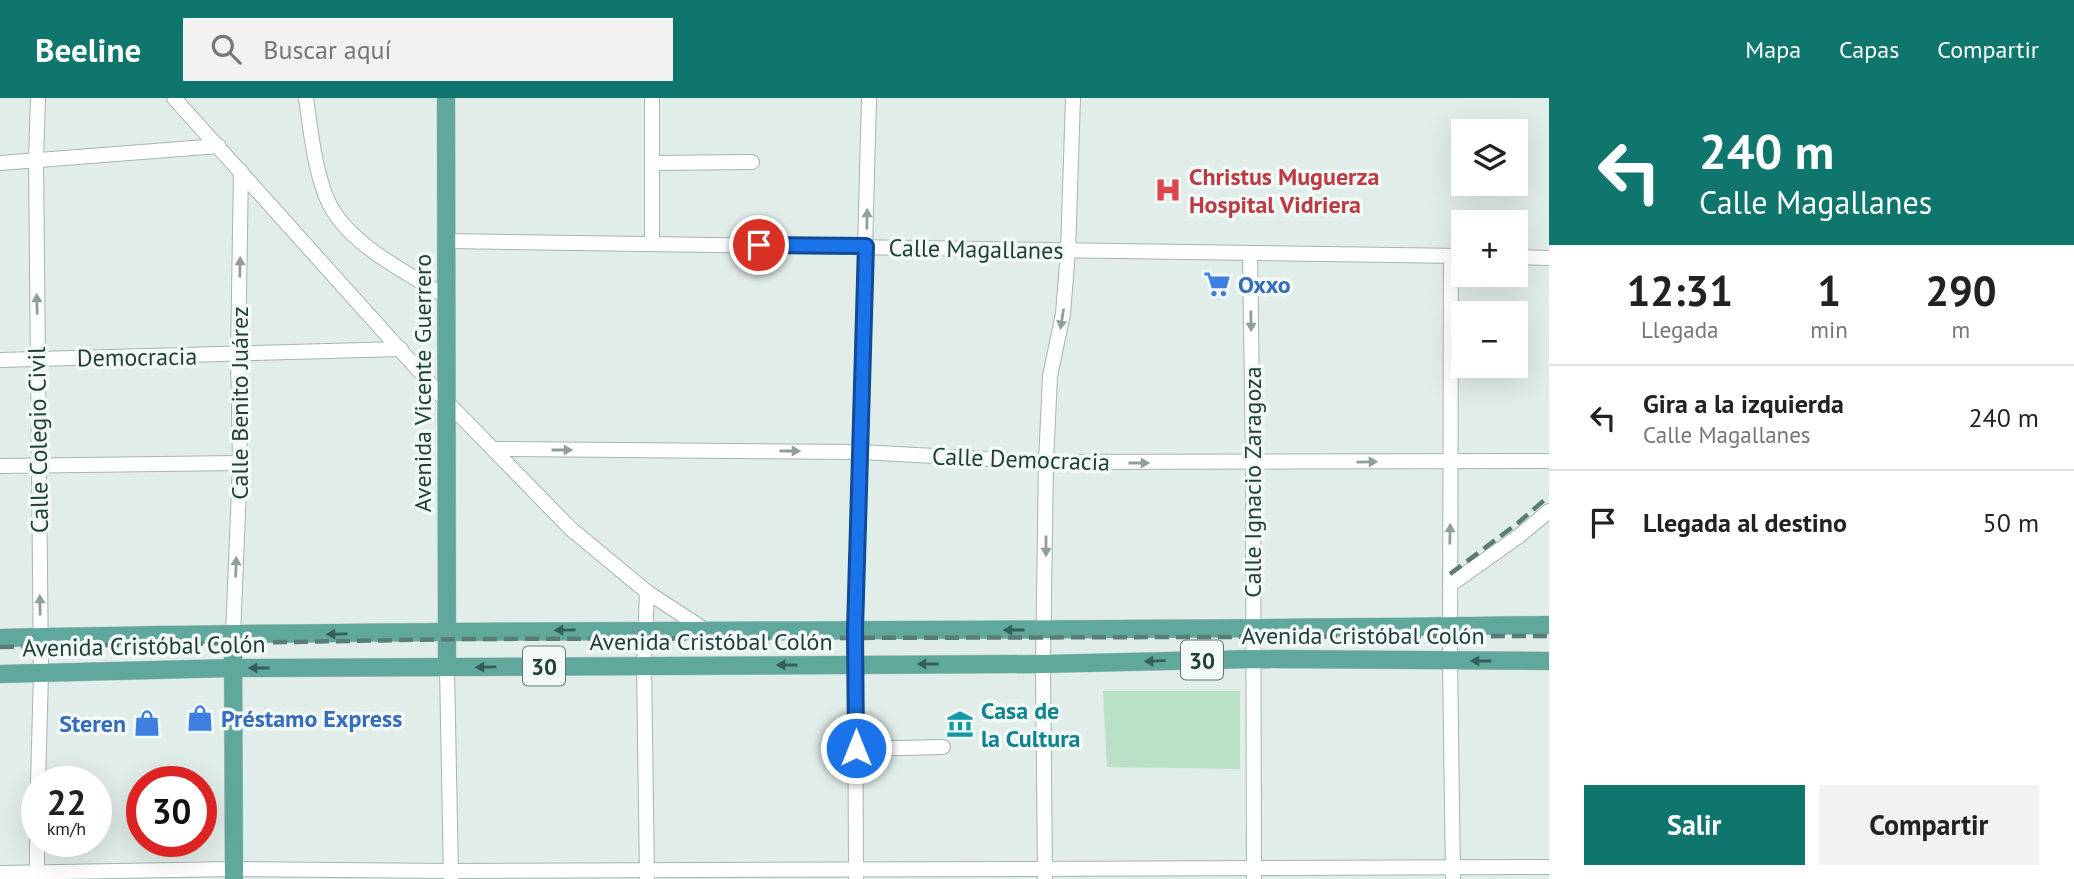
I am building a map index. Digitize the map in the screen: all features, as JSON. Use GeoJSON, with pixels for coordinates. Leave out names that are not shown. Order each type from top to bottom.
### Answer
{"type":"FeatureCollection","features":[{"type":"Feature","properties":{"kind":"main road","name":"Avenida Vicente Guerrero"},"geometry":{"type":"LineString","coordinates":[[446,98],[447,667]]}},
{"type":"Feature","properties":{"kind":"main road","name":"Avenida Cristóbal Colón"},"geometry":{"type":"LineString","coordinates":[[1253,629],[1549,625]]}},
{"type":"Feature","properties":{"kind":"main road","name":"30"},"geometry":{"type":"LineString","coordinates":[[707,631],[1253,629]]}},
{"type":"Feature","properties":{"kind":"main road","name":"Avenida Cristóbal Colón"},"geometry":{"type":"LineString","coordinates":[[0,638],[446,631],[707,631]]}},
{"type":"Feature","properties":{"kind":"main road"},"geometry":{"type":"LineString","coordinates":[[233,636],[234,874]]}},
{"type":"Feature","properties":{"kind":"main road","name":"Avenida Cristóbal Colón"},"geometry":{"type":"LineString","coordinates":[[0,674],[232,668],[1043,664],[1253,659],[1549,661]]}},
{"type":"Feature","properties":{"kind":"street","name":"Calle Colegio Civil"},"geometry":{"type":"LineString","coordinates":[[37,98],[41,673],[38,766]]}},
{"type":"Feature","properties":{"kind":"street"},"geometry":{"type":"LineString","coordinates":[[174,98],[447,402],[571,528],[647,592],[707,631]]}},
{"type":"Feature","properties":{"kind":"street"},"geometry":{"type":"LineString","coordinates":[[306,98],[318,173],[328,202],[343,223],[376,253],[448,298]]}},
{"type":"Feature","properties":{"kind":"street"},"geometry":{"type":"LineString","coordinates":[[652,98],[652,243]]}},
{"type":"Feature","properties":{"kind":"street"},"geometry":{"type":"LineString","coordinates":[[856,875],[855,630],[869,98]]}},
{"type":"Feature","properties":{"kind":"street"},"geometry":{"type":"LineString","coordinates":[[1045,874],[1043,664],[1046,462],[1050,376],[1063,314],[1068,251],[1073,98]]}},
{"type":"Feature","properties":{"kind":"street"},"geometry":{"type":"LineString","coordinates":[[0,163],[219,146]]}},
{"type":"Feature","properties":{"kind":"street"},"geometry":{"type":"LineString","coordinates":[[652,163],[752,162]]}},
{"type":"Feature","properties":{"kind":"street","name":"Calle Benito Juárez"},"geometry":{"type":"LineString","coordinates":[[233,636],[240,463],[238,355],[241,171]]}},
{"type":"Feature","properties":{"kind":"street","name":"Calle Magallanes"},"geometry":{"type":"LineString","coordinates":[[447,241],[1451,256]]}},
{"type":"Feature","properties":{"kind":"street","name":"Calle Ignacio Zaragoza"},"geometry":{"type":"LineString","coordinates":[[1250,253],[1254,874]]}},
{"type":"Feature","properties":{"kind":"street"},"geometry":{"type":"LineString","coordinates":[[1528,257],[1549,257]]}},
{"type":"Feature","properties":{"kind":"street"},"geometry":{"type":"LineString","coordinates":[[1453,873],[1450,585],[1456,287]]}},
{"type":"Feature","properties":{"kind":"street","name":"Democracia"},"geometry":{"type":"LineString","coordinates":[[0,360],[401,349]]}},
{"type":"Feature","properties":{"kind":"street","name":"Calle Democracia"},"geometry":{"type":"LineString","coordinates":[[494,449],[860,452],[1046,462],[1549,461]]}},
{"type":"Feature","properties":{"kind":"street"},"geometry":{"type":"LineString","coordinates":[[0,466],[240,463]]}},
{"type":"Feature","properties":{"kind":"street"},"geometry":{"type":"LineString","coordinates":[[1450,585],[1519,537],[1549,511]]}},
{"type":"Feature","properties":{"kind":"street"},"geometry":{"type":"LineString","coordinates":[[647,592],[647,874]]}},
{"type":"Feature","properties":{"kind":"street"},"geometry":{"type":"LineString","coordinates":[[447,667],[451,875]]}},
{"type":"Feature","properties":{"kind":"street"},"geometry":{"type":"LineString","coordinates":[[856,748],[943,747]]}},
{"type":"Feature","properties":{"kind":"street"},"geometry":{"type":"LineString","coordinates":[[37,857],[37,876]]}},
{"type":"Feature","properties":{"kind":"street"},"geometry":{"type":"LineString","coordinates":[[0,873],[37,876],[1254,874],[1453,873],[1549,867]]}},
{"type":"Feature","properties":{"kind":"green space"},"geometry":{"type":"Polygon","coordinates":[[[1103,691],[1240,691],[1240,769],[1107,767],[1103,691]]]}},
{"type":"Feature","properties":{"kind":"railway"},"geometry":{"type":"LineString","coordinates":[[1450,574],[1549,496]]}},
{"type":"Feature","properties":{"kind":"railway"},"geometry":{"type":"LineString","coordinates":[[0,647],[463,639],[1549,636]]}},
{"type":"Feature","properties":{"kind":"place","name":"Christus Muguerza Hospital Vidriera"},"geometry":{"type":"Point","coordinates":[1168,190]}},
{"type":"Feature","properties":{"kind":"place","name":"Oxxo"},"geometry":{"type":"Point","coordinates":[1217,284]}},
{"type":"Feature","properties":{"kind":"place","name":"Préstamo Express"},"geometry":{"type":"Point","coordinates":[200,718]}},
{"type":"Feature","properties":{"kind":"place","name":"Steren"},"geometry":{"type":"Point","coordinates":[147,723]}},
{"type":"Feature","properties":{"kind":"place","name":"Casa de la Cultura"},"geometry":{"type":"Point","coordinates":[960,724]}},
{"type":"Feature","properties":{"kind":"route"},"geometry":{"type":"LineString","coordinates":[[759,245],[866,246],[855,630],[856,748]]}}]}
